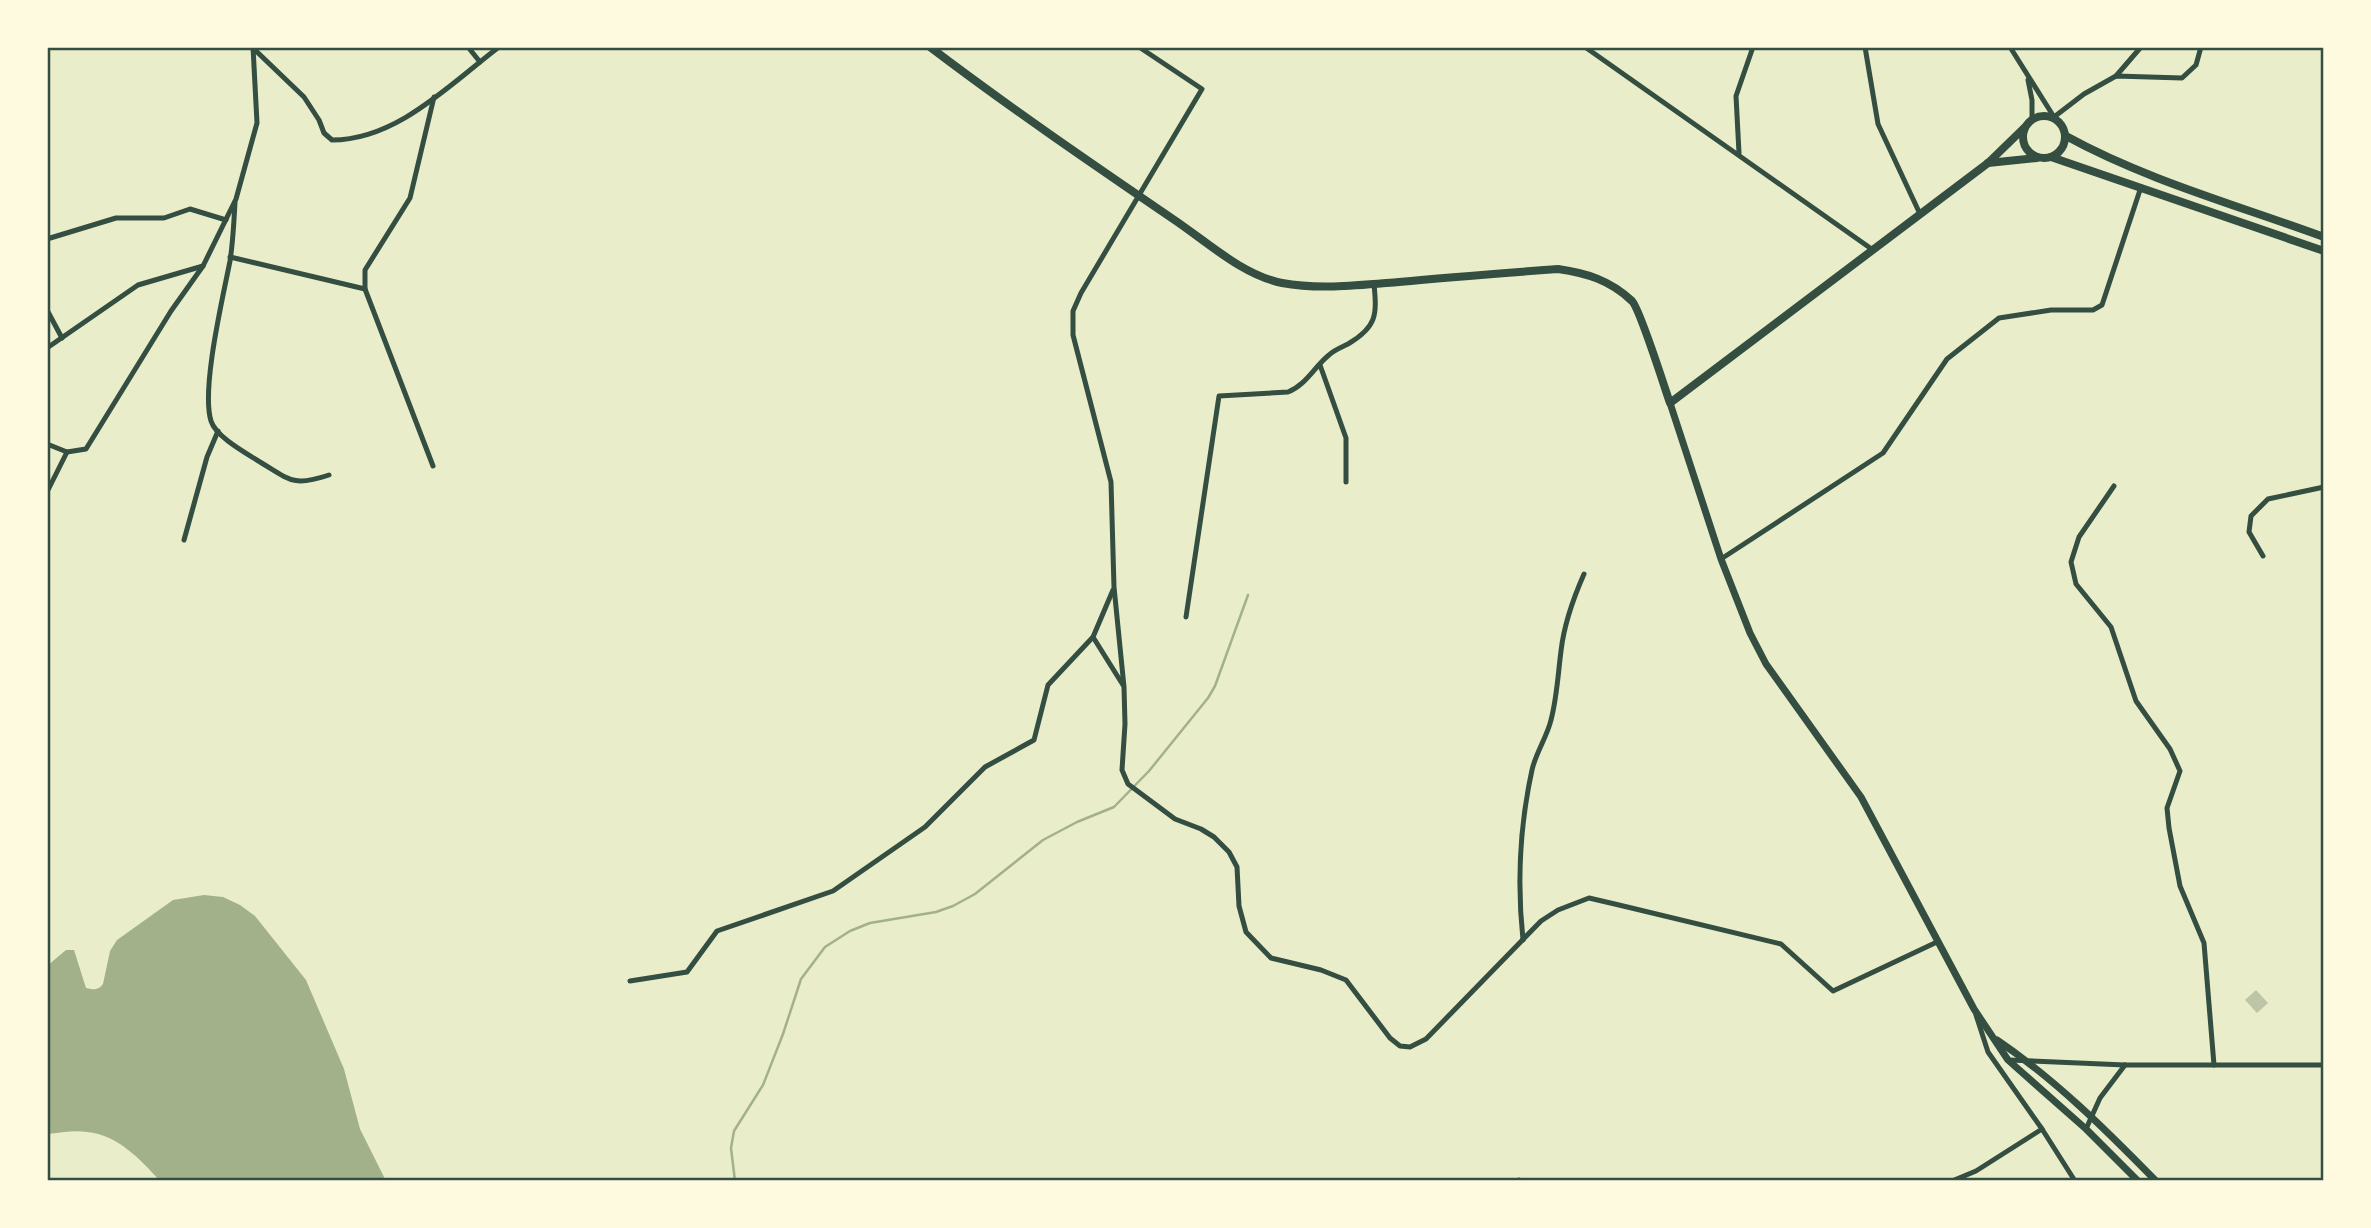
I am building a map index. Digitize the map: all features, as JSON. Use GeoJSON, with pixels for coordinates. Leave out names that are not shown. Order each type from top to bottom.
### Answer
{"type":"FeatureCollection","features":[{"type":"Feature","properties":{"kind":"main road"},"geometry":{"type":"LineString","coordinates":[[930,47],[987,91],[1138,195],[1241,265],[1264,277],[1282,283],[1306,285],[1374,284],[1558,269],[1600,278],[1634,303],[1670,403],[1988,163],[2032,118],[2043,115],[2054,117],[2062,125],[2066,136],[2064,145],[2059,152],[2048,158],[1988,163]]}},
{"type":"Feature","properties":{"kind":"main road"},"geometry":{"type":"LineString","coordinates":[[2024,128],[2022,135],[2026,148],[2037,157],[2141,187],[2324,251]]}},
{"type":"Feature","properties":{"kind":"main road"},"geometry":{"type":"LineString","coordinates":[[2066,136],[2099,154],[2142,171],[2324,237]]}},
{"type":"Feature","properties":{"kind":"street"},"geometry":{"type":"LineString","coordinates":[[329,475],[309,481],[292,482],[241,451],[218,431],[212,423],[208,406],[236,199],[257,123],[253,47],[304,97],[324,133],[331,140],[343,140],[403,121],[499,47]]}},
{"type":"Feature","properties":{"kind":"street"},"geometry":{"type":"LineString","coordinates":[[468,47],[480,62]]}},
{"type":"Feature","properties":{"kind":"street"},"geometry":{"type":"LineString","coordinates":[[1139,47],[1202,89],[1081,293],[1073,311],[1073,335],[1111,482],[1114,587],[1124,687],[1122,770],[1128,784],[1175,819],[1213,837],[1229,852],[1237,867],[1240,906],[1246,932],[1258,946],[1271,958],[1321,970],[1346,980],[1390,1038],[1400,1046],[1410,1046],[1426,1038],[1541,921],[1558,910],[1589,898],[1781,944],[1833,992],[1937,942]]}},
{"type":"Feature","properties":{"kind":"street"},"geometry":{"type":"LineString","coordinates":[[1585,47],[1873,250]]}},
{"type":"Feature","properties":{"kind":"street"},"geometry":{"type":"LineString","coordinates":[[1739,154],[1737,96],[1753,47]]}},
{"type":"Feature","properties":{"kind":"street"},"geometry":{"type":"LineString","coordinates":[[1865,47],[1878,124],[1920,214]]}},
{"type":"Feature","properties":{"kind":"street"},"geometry":{"type":"LineString","coordinates":[[2010,47],[2054,117],[2084,94],[2116,76],[2140,47]]}},
{"type":"Feature","properties":{"kind":"street"},"geometry":{"type":"LineString","coordinates":[[2116,76],[2182,78],[2196,65],[2201,47]]}},
{"type":"Feature","properties":{"kind":"street"},"geometry":{"type":"LineString","coordinates":[[2027,77],[2032,100],[2032,118]]}},
{"type":"Feature","properties":{"kind":"street"},"geometry":{"type":"LineString","coordinates":[[433,466],[365,289],[365,270],[410,198],[434,97]]}},
{"type":"Feature","properties":{"kind":"street"},"geometry":{"type":"LineString","coordinates":[[1721,559],[1882,453],[1947,359],[1999,318],[2051,310],[2093,310],[2102,305],[2141,187]]}},
{"type":"Feature","properties":{"kind":"street"},"geometry":{"type":"LineString","coordinates":[[47,444],[67,452],[86,449],[203,266],[236,199]]}},
{"type":"Feature","properties":{"kind":"street"},"geometry":{"type":"LineString","coordinates":[[47,239],[116,218],[164,218],[190,209],[226,220]]}},
{"type":"Feature","properties":{"kind":"street"},"geometry":{"type":"LineString","coordinates":[[230,257],[365,289]]}},
{"type":"Feature","properties":{"kind":"street"},"geometry":{"type":"LineString","coordinates":[[47,348],[138,285],[203,266]]}},
{"type":"Feature","properties":{"kind":"street"},"geometry":{"type":"LineString","coordinates":[[1186,617],[1219,396],[1289,392],[1297,389],[1329,355],[1366,334],[1373,322],[1376,307],[1374,284]]}},
{"type":"Feature","properties":{"kind":"street"},"geometry":{"type":"LineString","coordinates":[[47,310],[62,338]]}},
{"type":"Feature","properties":{"kind":"street"},"geometry":{"type":"LineString","coordinates":[[1320,365],[1346,438],[1346,482]]}},
{"type":"Feature","properties":{"kind":"street"},"geometry":{"type":"LineString","coordinates":[[1670,403],[1721,559],[1750,633],[1766,664],[1861,797],[1974,1009],[2008,1060],[2086,1129],[2138,1181]]}},
{"type":"Feature","properties":{"kind":"street"},"geometry":{"type":"LineString","coordinates":[[184,540],[207,457],[218,431]]}},
{"type":"Feature","properties":{"kind":"street"},"geometry":{"type":"LineString","coordinates":[[47,492],[67,452]]}},
{"type":"Feature","properties":{"kind":"street"},"geometry":{"type":"LineString","coordinates":[[2114,486],[2079,537],[2071,562],[2076,584],[2111,627],[2136,701],[2169,749],[2180,771],[2167,808],[2169,828],[2180,886],[2204,943],[2214,1065]]}},
{"type":"Feature","properties":{"kind":"street"},"geometry":{"type":"LineString","coordinates":[[2263,556],[2249,532],[2251,516],[2268,499],[2324,487]]}},
{"type":"Feature","properties":{"kind":"street"},"geometry":{"type":"LineString","coordinates":[[1523,940],[1520,906],[1525,808],[1533,766],[1551,723],[1561,649],[1572,601],[1584,574]]}},
{"type":"Feature","properties":{"kind":"street"},"geometry":{"type":"LineString","coordinates":[[630,981],[687,972],[717,931],[833,891],[925,828],[985,767],[1034,740],[1048,685],[1093,637],[1114,587]]}},
{"type":"Feature","properties":{"kind":"street"},"geometry":{"type":"LineString","coordinates":[[1093,637],[1124,687]]}},
{"type":"Feature","properties":{"kind":"street"},"geometry":{"type":"LineString","coordinates":[[1974,1009],[1989,1052],[2075,1181]]}},
{"type":"Feature","properties":{"kind":"street"},"geometry":{"type":"LineString","coordinates":[[1993,1038],[2027,1061],[2091,1116],[2156,1181]]}},
{"type":"Feature","properties":{"kind":"street"},"geometry":{"type":"LineString","coordinates":[[2008,1060],[2125,1065],[2324,1065]]}},
{"type":"Feature","properties":{"kind":"street"},"geometry":{"type":"LineString","coordinates":[[2086,1129],[2100,1098],[2125,1065]]}},
{"type":"Feature","properties":{"kind":"street"},"geometry":{"type":"LineString","coordinates":[[1952,1181],[1976,1171],[2042,1129]]}},
{"type":"Feature","properties":{"kind":"shaded area"},"geometry":{"type":"Polygon","coordinates":[[[204,895],[223,897],[255,916],[306,980],[344,1069],[360,1129],[386,1181],[160,1181],[136,1157],[109,1138],[82,1131],[47,1134],[47,966],[66,950],[74,950],[86,988],[98,988],[103,984],[110,951],[117,940],[173,900],[204,895]]]}},
{"type":"Feature","properties":{"kind":"building"},"geometry":{"type":"Polygon","coordinates":[[[2256,990],[2268,1003],[2257,1013],[2245,1000],[2256,990]]]}},
{"type":"Feature","properties":{"kind":"waterway"},"geometry":{"type":"LineString","coordinates":[[735,1181],[731,1148],[734,1131],[763,1085],[801,979],[825,947],[850,931],[870,923],[936,912],[953,906],[975,894],[1043,840],[1114,807],[1149,771],[1208,698],[1215,686],[1248,595]]}}]}
